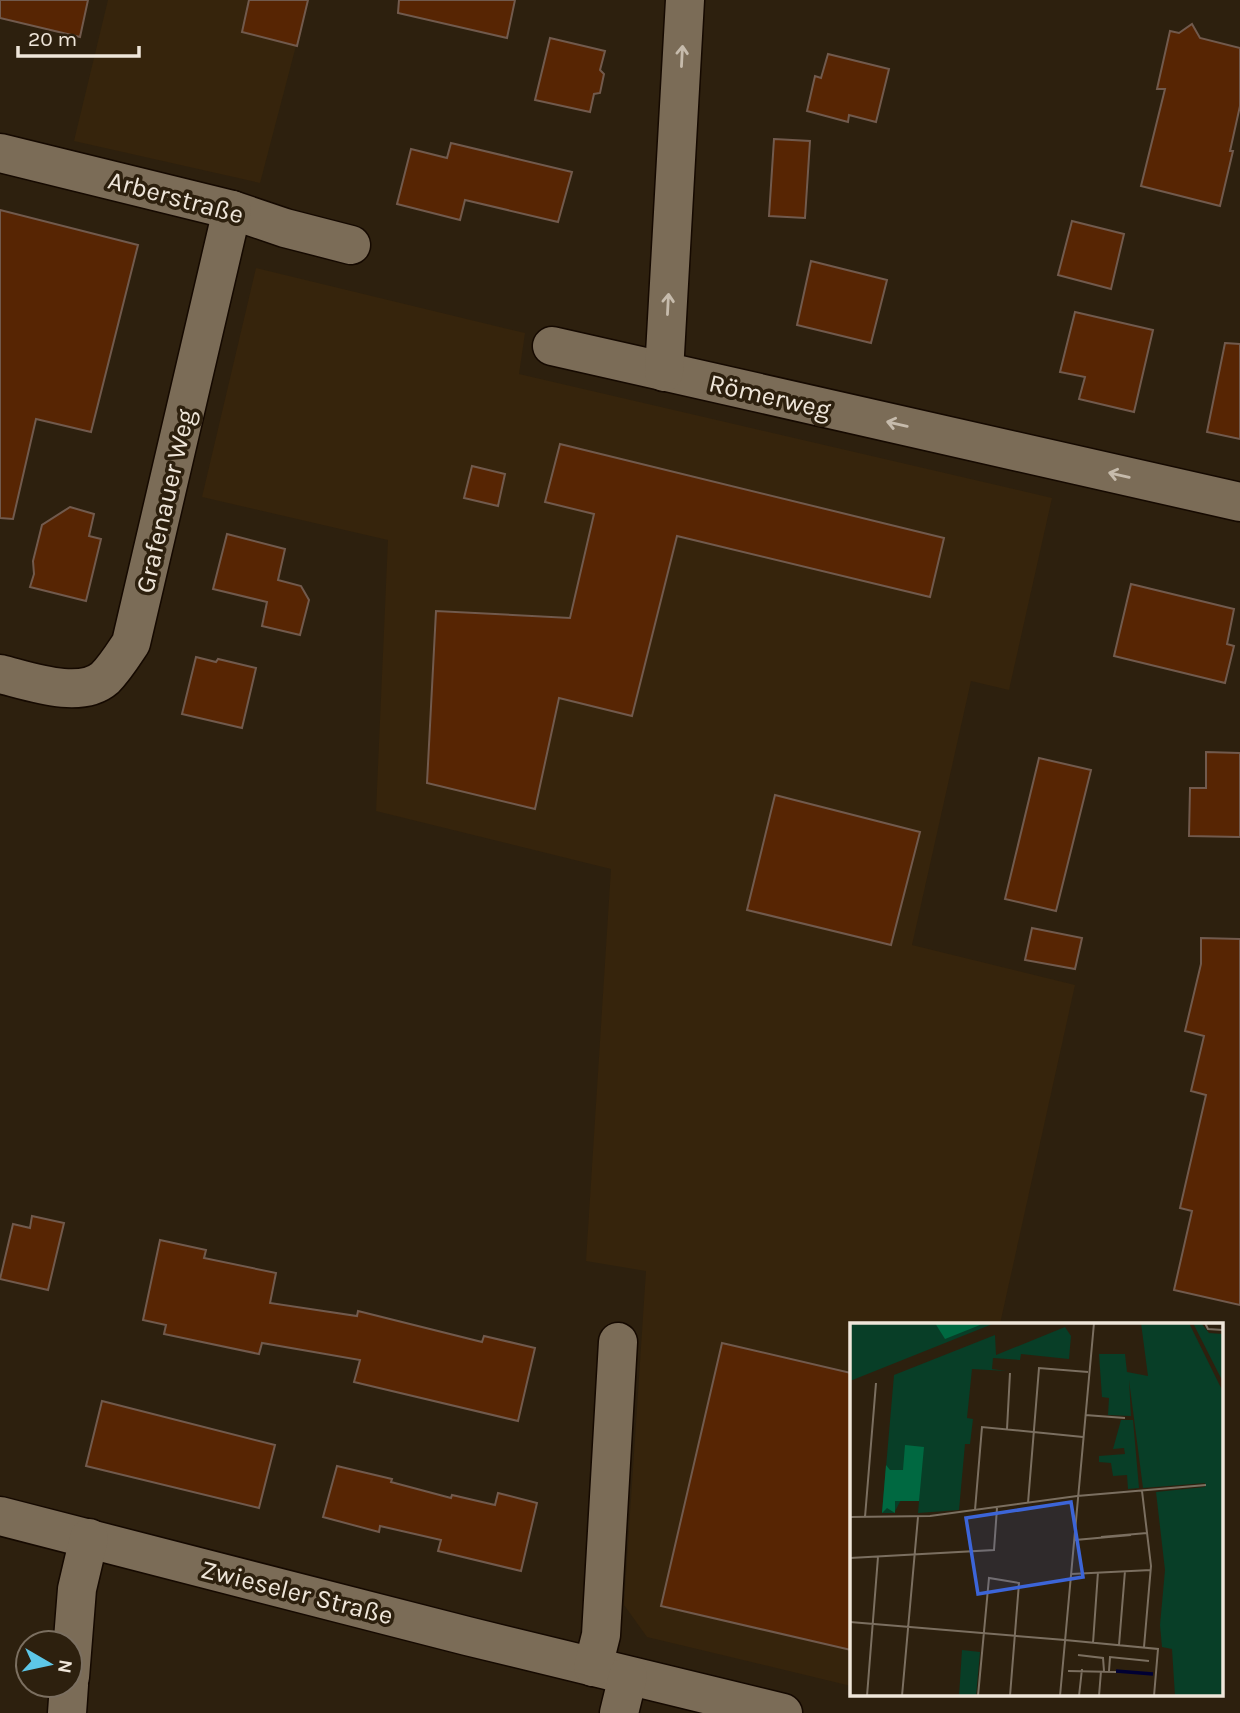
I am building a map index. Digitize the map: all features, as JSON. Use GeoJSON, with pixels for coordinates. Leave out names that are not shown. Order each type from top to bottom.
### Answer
{"type":"FeatureCollection","features":[{"type":"Feature","properties":{"kind":"street"},"geometry":{"type":"LineString","coordinates":[[552,346],[664,372],[685,0]]}},
{"type":"Feature","properties":{"kind":"street","name":"Arberstraße"},"geometry":{"type":"LineString","coordinates":[[0,153],[232,210],[285,228],[351,245]]}},
{"type":"Feature","properties":{"kind":"street","name":"Grafenauer Weg"},"geometry":{"type":"LineString","coordinates":[[0,674],[55,688],[78,689],[103,680],[131,643],[232,210]]}},
{"type":"Feature","properties":{"kind":"street","name":"Römerweg"},"geometry":{"type":"LineString","coordinates":[[664,372],[1240,502]]}},
{"type":"Feature","properties":{"kind":"street"},"geometry":{"type":"LineString","coordinates":[[618,1342],[601,1635],[619,1713]]}},
{"type":"Feature","properties":{"kind":"street","name":"Zwieseler Straße"},"geometry":{"type":"LineString","coordinates":[[0,1516],[611,1672],[783,1713]]}},
{"type":"Feature","properties":{"kind":"street"},"geometry":{"type":"LineString","coordinates":[[74,1629],[77,1589],[89,1538]]}},
{"type":"Feature","properties":{"kind":"shaded area"},"geometry":{"type":"Polygon","coordinates":[[[108,0],[308,0],[260,183],[74,141],[108,0]]]}},
{"type":"Feature","properties":{"kind":"shaded area"},"geometry":{"type":"Polygon","coordinates":[[[256,268],[525,333],[519,374],[1052,498],[1009,690],[971,681],[912,945],[1075,985],[1000,1323],[850,1323],[850,1686],[647,1637],[624,1605],[646,1271],[586,1261],[611,869],[376,811],[388,540],[202,497],[256,268]]]}},
{"type":"Feature","properties":{"kind":"building"},"geometry":{"type":"Polygon","coordinates":[[[0,0],[88,0],[80,37],[0,18],[0,0]]]}},
{"type":"Feature","properties":{"kind":"building"},"geometry":{"type":"Polygon","coordinates":[[[249,0],[308,0],[297,46],[242,32],[249,0]]]}},
{"type":"Feature","properties":{"kind":"building"},"geometry":{"type":"Polygon","coordinates":[[[399,0],[515,0],[507,38],[398,13],[399,0]]]}},
{"type":"Feature","properties":{"kind":"building"},"geometry":{"type":"Polygon","coordinates":[[[1192,24],[1200,38],[1240,48],[1240,106],[1220,206],[1141,186],[1165,89],[1157,89],[1170,31],[1179,33],[1192,24]]]}},
{"type":"Feature","properties":{"kind":"building"},"geometry":{"type":"Polygon","coordinates":[[[550,38],[605,51],[600,70],[604,74],[600,93],[594,94],[590,112],[535,100],[550,38]]]}},
{"type":"Feature","properties":{"kind":"building"},"geometry":{"type":"Polygon","coordinates":[[[828,54],[889,69],[876,122],[849,115],[848,122],[807,111],[815,76],[821,78],[828,54]]]}},
{"type":"Feature","properties":{"kind":"building"},"geometry":{"type":"Polygon","coordinates":[[[774,139],[810,141],[805,218],[769,216],[774,139]]]}},
{"type":"Feature","properties":{"kind":"building"},"geometry":{"type":"Polygon","coordinates":[[[451,143],[572,172],[558,222],[465,200],[460,220],[397,204],[411,149],[447,158],[451,143]]]}},
{"type":"Feature","properties":{"kind":"building"},"geometry":{"type":"Polygon","coordinates":[[[0,210],[138,245],[91,432],[36,419],[13,519],[0,518],[0,210]]]}},
{"type":"Feature","properties":{"kind":"building"},"geometry":{"type":"Polygon","coordinates":[[[1072,221],[1124,234],[1111,289],[1058,275],[1072,221]]]}},
{"type":"Feature","properties":{"kind":"building"},"geometry":{"type":"Polygon","coordinates":[[[811,261],[887,280],[871,343],[797,325],[811,261]]]}},
{"type":"Feature","properties":{"kind":"building"},"geometry":{"type":"Polygon","coordinates":[[[1075,312],[1153,330],[1134,412],[1079,399],[1085,377],[1060,372],[1075,312]]]}},
{"type":"Feature","properties":{"kind":"building"},"geometry":{"type":"Polygon","coordinates":[[[1225,343],[1240,344],[1240,439],[1207,432],[1225,343]]]}},
{"type":"Feature","properties":{"kind":"building"},"geometry":{"type":"Polygon","coordinates":[[[560,444],[944,538],[930,597],[677,536],[632,716],[559,698],[535,809],[427,783],[436,611],[570,618],[594,514],[545,502],[560,444]]]}},
{"type":"Feature","properties":{"kind":"building"},"geometry":{"type":"Polygon","coordinates":[[[472,466],[505,474],[498,506],[464,498],[472,466]]]}},
{"type":"Feature","properties":{"kind":"building"},"geometry":{"type":"Polygon","coordinates":[[[70,507],[94,514],[89,536],[101,539],[86,601],[30,587],[42,525],[70,507]]]}},
{"type":"Feature","properties":{"kind":"building"},"geometry":{"type":"Polygon","coordinates":[[[227,534],[285,549],[278,580],[301,586],[309,600],[300,635],[262,626],[267,602],[213,589],[227,534]]]}},
{"type":"Feature","properties":{"kind":"building"},"geometry":{"type":"Polygon","coordinates":[[[1131,584],[1234,609],[1227,644],[1234,646],[1225,683],[1114,656],[1131,584]]]}},
{"type":"Feature","properties":{"kind":"building"},"geometry":{"type":"Polygon","coordinates":[[[196,657],[256,668],[242,728],[182,714],[196,657]]]}},
{"type":"Feature","properties":{"kind":"building"},"geometry":{"type":"Polygon","coordinates":[[[1206,752],[1240,753],[1240,837],[1189,836],[1190,788],[1206,788],[1206,752]]]}},
{"type":"Feature","properties":{"kind":"building"},"geometry":{"type":"Polygon","coordinates":[[[1039,758],[1091,770],[1056,911],[1005,899],[1039,758]]]}},
{"type":"Feature","properties":{"kind":"building"},"geometry":{"type":"Polygon","coordinates":[[[775,795],[920,832],[891,945],[747,910],[775,795]]]}},
{"type":"Feature","properties":{"kind":"building"},"geometry":{"type":"Polygon","coordinates":[[[1032,928],[1082,938],[1075,969],[1025,960],[1032,928]]]}},
{"type":"Feature","properties":{"kind":"building"},"geometry":{"type":"Polygon","coordinates":[[[1201,938],[1240,939],[1240,1305],[1174,1290],[1192,1211],[1180,1208],[1206,1095],[1191,1091],[1204,1036],[1185,1031],[1201,964],[1201,938]]]}},
{"type":"Feature","properties":{"kind":"building"},"geometry":{"type":"Polygon","coordinates":[[[32,1216],[64,1223],[48,1290],[0,1279],[13,1224],[30,1228],[32,1216]]]}},
{"type":"Feature","properties":{"kind":"building"},"geometry":{"type":"Polygon","coordinates":[[[160,1240],[206,1250],[204,1258],[276,1273],[270,1303],[357,1316],[358,1311],[482,1342],[484,1336],[535,1348],[518,1421],[354,1382],[360,1360],[262,1343],[259,1354],[164,1334],[166,1325],[143,1320],[160,1240]]]}},
{"type":"Feature","properties":{"kind":"building"},"geometry":{"type":"Polygon","coordinates":[[[722,1343],[850,1373],[850,1650],[661,1606],[722,1343]]]}},
{"type":"Feature","properties":{"kind":"building"},"geometry":{"type":"Polygon","coordinates":[[[102,1401],[275,1445],[259,1508],[86,1466],[102,1401]]]}},
{"type":"Feature","properties":{"kind":"building"},"geometry":{"type":"Polygon","coordinates":[[[337,1466],[392,1479],[391,1482],[451,1498],[452,1495],[495,1505],[498,1493],[537,1503],[521,1571],[438,1551],[441,1540],[380,1526],[379,1532],[323,1517],[337,1466]]]}}]}
